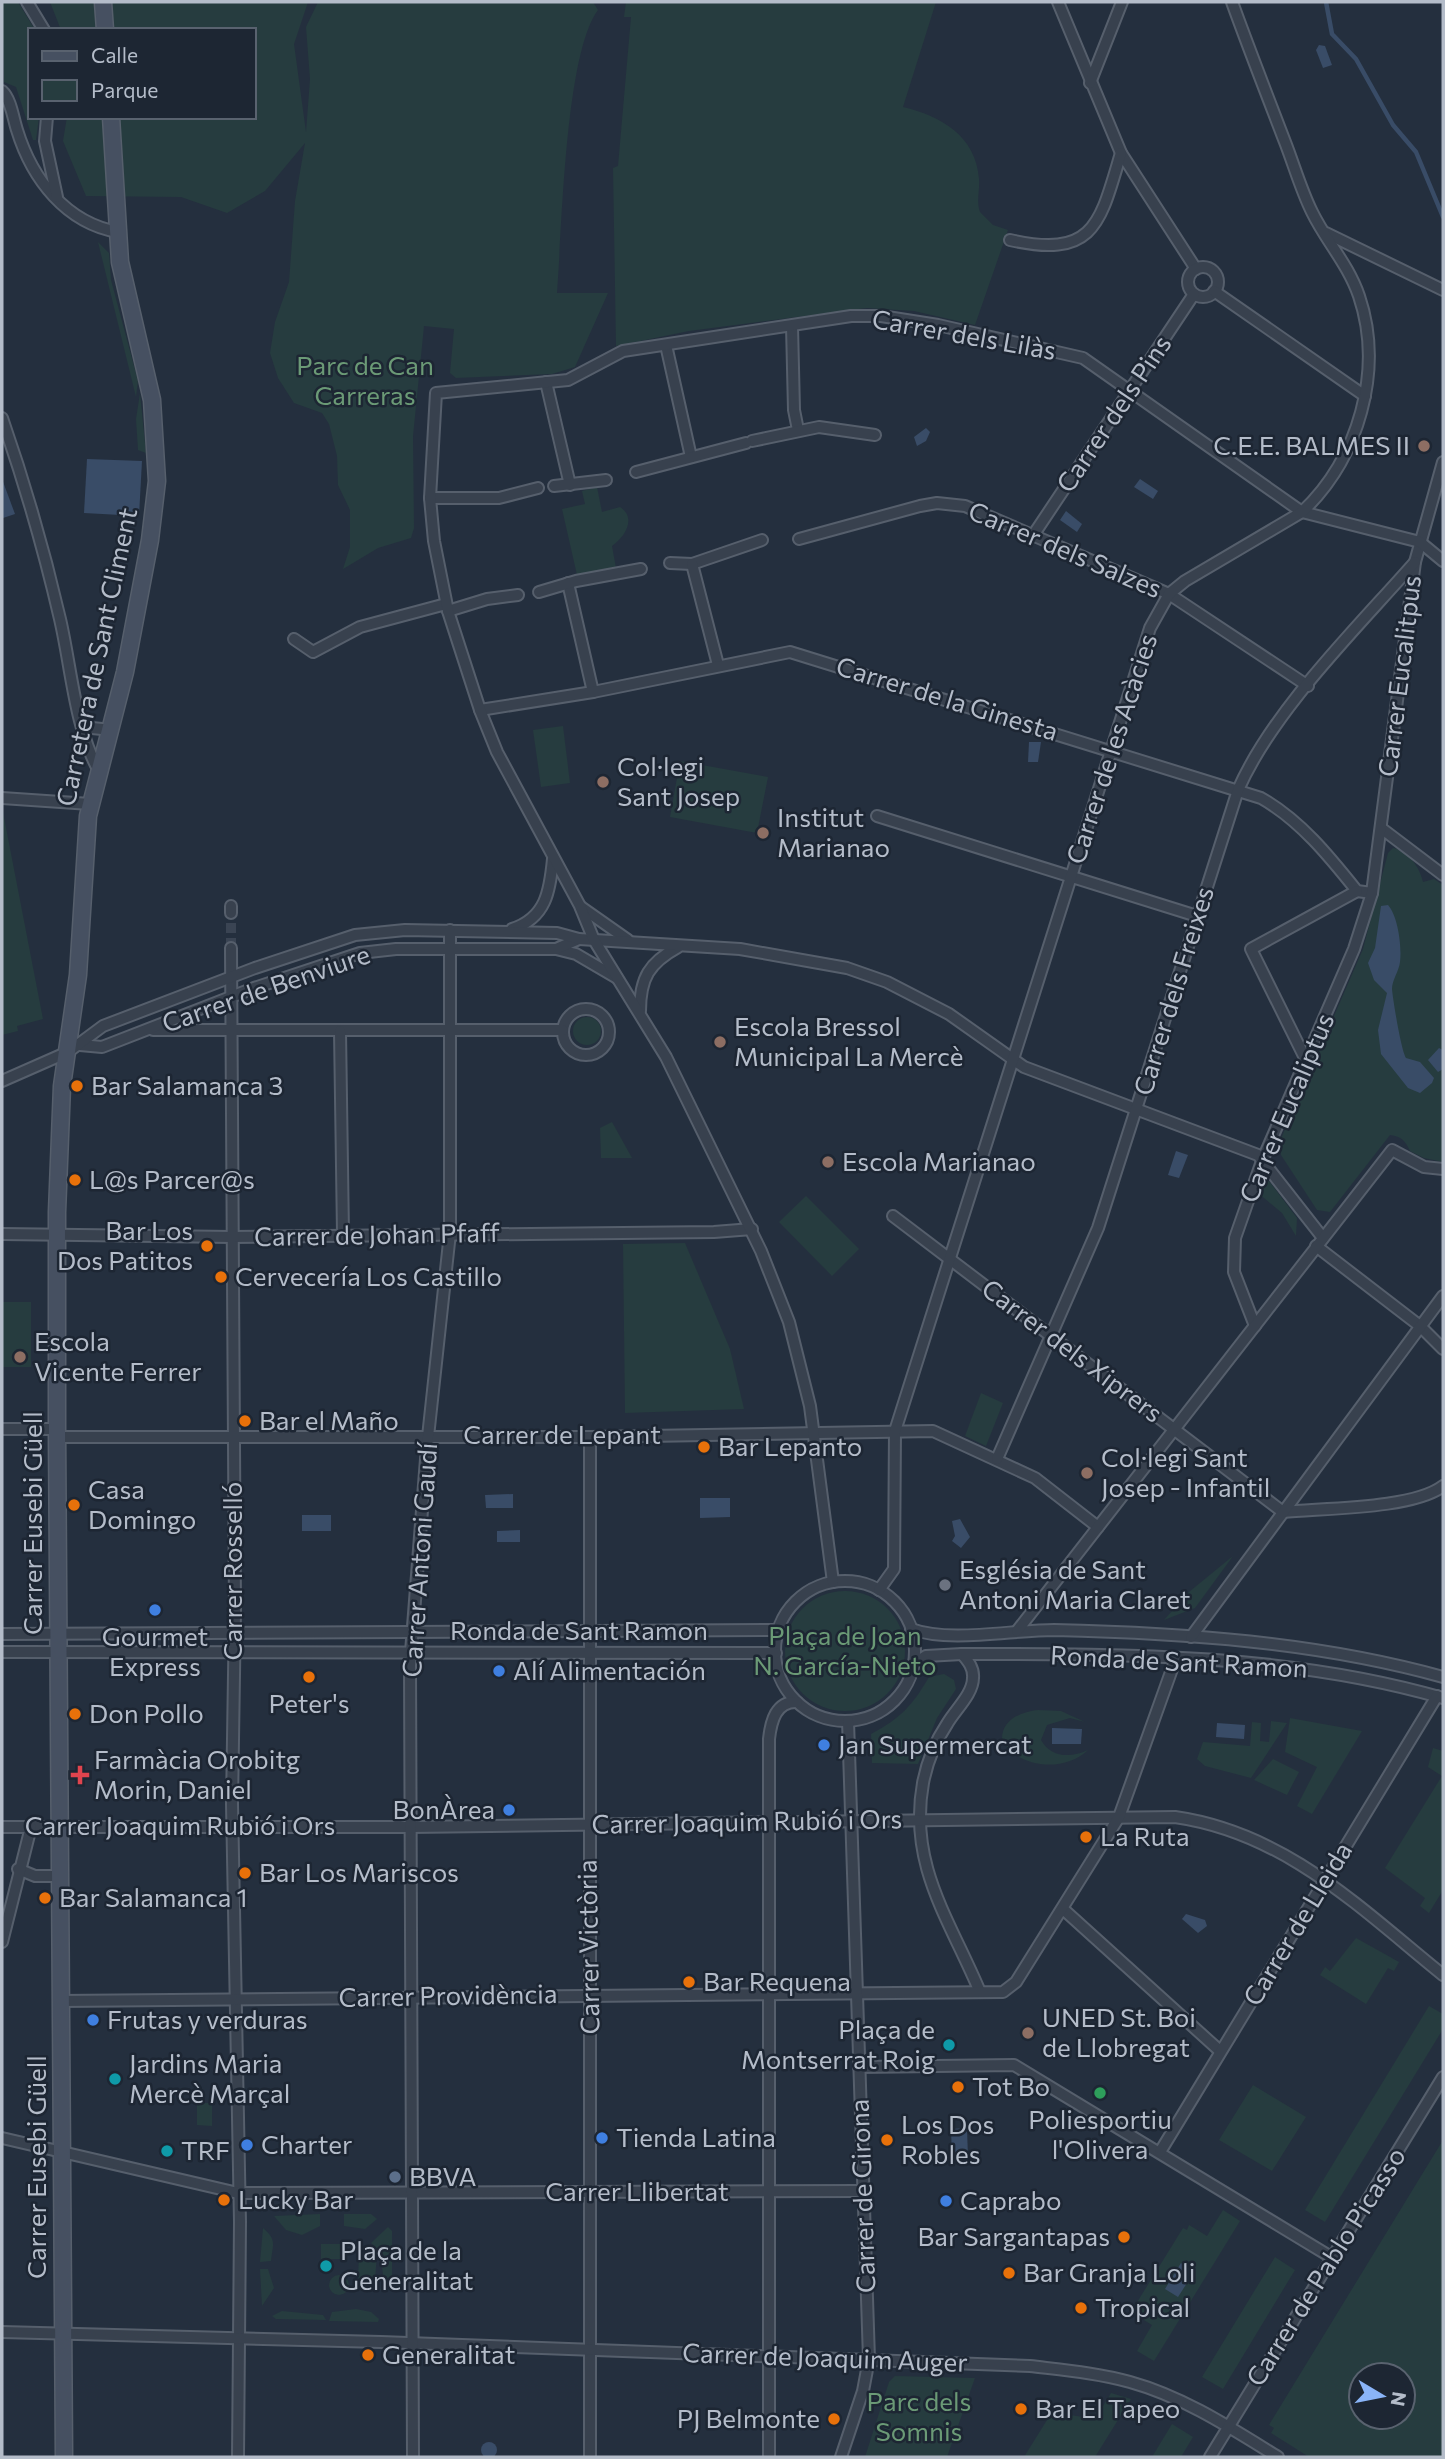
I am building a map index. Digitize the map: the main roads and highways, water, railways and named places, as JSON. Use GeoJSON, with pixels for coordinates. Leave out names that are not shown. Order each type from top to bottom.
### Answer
{"type":"FeatureCollection","features":[{"type":"Feature","properties":{"kind":"water"},"geometry":{"type":"Polygon","coordinates":[[[1319,45],[1325,46],[1332,65],[1323,68],[1316,50],[1319,45]]]}},
{"type":"Feature","properties":{"kind":"water"},"geometry":{"type":"Polygon","coordinates":[[[926,428],[930,432],[926,441],[917,446],[914,437],[926,428]]]}},
{"type":"Feature","properties":{"kind":"water"},"geometry":{"type":"Polygon","coordinates":[[[87,459],[142,461],[139,516],[84,513],[87,459]]]}},
{"type":"Feature","properties":{"kind":"water"},"geometry":{"type":"Polygon","coordinates":[[[2,479],[15,514],[3,518],[2,516],[2,479]]]}},
{"type":"Feature","properties":{"kind":"water"},"geometry":{"type":"Polygon","coordinates":[[[1140,479],[1158,491],[1153,499],[1134,487],[1140,479]]]}},
{"type":"Feature","properties":{"kind":"water"},"geometry":{"type":"Polygon","coordinates":[[[1066,511],[1082,524],[1077,532],[1060,520],[1066,511]]]}},
{"type":"Feature","properties":{"kind":"water"},"geometry":{"type":"Polygon","coordinates":[[[1029,742],[1041,742],[1038,762],[1028,762],[1029,742]]]}},
{"type":"Feature","properties":{"kind":"water"},"geometry":{"type":"Polygon","coordinates":[[[1388,905],[1397,924],[1400,940],[1400,962],[1392,989],[1402,1045],[1406,1058],[1420,1062],[1434,1078],[1420,1093],[1408,1088],[1381,1054],[1378,1030],[1387,993],[1374,980],[1368,963],[1375,948],[1381,906],[1388,905]]]}},
{"type":"Feature","properties":{"kind":"water"},"geometry":{"type":"Polygon","coordinates":[[[1439,1048],[1443,1050],[1443,1069],[1438,1072],[1428,1060],[1439,1048]]]}},
{"type":"Feature","properties":{"kind":"water"},"geometry":{"type":"Polygon","coordinates":[[[1176,1151],[1188,1155],[1179,1178],[1168,1175],[1176,1151]]]}},
{"type":"Feature","properties":{"kind":"water"},"geometry":{"type":"Polygon","coordinates":[[[513,1494],[513,1508],[486,1508],[485,1495],[513,1494]]]}},
{"type":"Feature","properties":{"kind":"water"},"geometry":{"type":"Polygon","coordinates":[[[700,1498],[730,1498],[730,1517],[700,1518],[700,1498]]]}},
{"type":"Feature","properties":{"kind":"water"},"geometry":{"type":"Polygon","coordinates":[[[302,1515],[331,1515],[331,1531],[302,1531],[302,1515]]]}},
{"type":"Feature","properties":{"kind":"water"},"geometry":{"type":"Polygon","coordinates":[[[960,1519],[970,1537],[961,1548],[952,1541],[955,1536],[952,1521],[960,1519]]]}},
{"type":"Feature","properties":{"kind":"water"},"geometry":{"type":"Polygon","coordinates":[[[520,1530],[520,1542],[497,1542],[497,1531],[520,1530]]]}},
{"type":"Feature","properties":{"kind":"water"},"geometry":{"type":"Polygon","coordinates":[[[1217,1723],[1245,1725],[1244,1739],[1216,1737],[1217,1723]]]}},
{"type":"Feature","properties":{"kind":"water"},"geometry":{"type":"Polygon","coordinates":[[[1052,1728],[1082,1729],[1081,1744],[1052,1744],[1052,1728]]]}},
{"type":"Feature","properties":{"kind":"water"},"geometry":{"type":"Polygon","coordinates":[[[1186,1914],[1205,1920],[1207,1926],[1198,1933],[1182,1919],[1186,1914]]]}},
{"type":"Feature","properties":{"kind":"water"},"geometry":{"type":"Polygon","coordinates":[[[967,2128],[968,2158],[952,2158],[951,2129],[967,2128]]]}},
{"type":"Feature","properties":{"kind":"water"},"geometry":{"type":"Polygon","coordinates":[[[1181,2263],[1194,2272],[1178,2297],[1165,2289],[1181,2263]]]}},
{"type":"Feature","properties":{"kind":"water"},"geometry":{"type":"Polygon","coordinates":[[[489,2442],[495,2444],[495,2456],[489,2458],[483,2456],[481,2450],[483,2444],[489,2442]]]}},
{"type":"Feature","properties":{"kind":"waterway"},"geometry":{"type":"LineString","coordinates":[[1326,2],[1332,34],[1356,59],[1393,125],[1416,152],[1443,217]]}},
{"type":"Feature","properties":{"kind":"tunnel"},"geometry":{"type":"LineString","coordinates":[[231,913],[231,948]]}},
{"type":"Feature","properties":{"kind":"place","name":"C.E.E. BALMES II"},"geometry":{"type":"Point","coordinates":[1424,446]}},
{"type":"Feature","properties":{"kind":"place","name":"Col·legi Sant Josep"},"geometry":{"type":"Point","coordinates":[603,782]}},
{"type":"Feature","properties":{"kind":"place","name":"Institut Marianao"},"geometry":{"type":"Point","coordinates":[763,833]}},
{"type":"Feature","properties":{"kind":"place","name":"Escola Bressol Municipal La Mercè"},"geometry":{"type":"Point","coordinates":[720,1042]}},
{"type":"Feature","properties":{"kind":"place","name":"Bar Salamanca 3"},"geometry":{"type":"Point","coordinates":[77,1086]}},
{"type":"Feature","properties":{"kind":"place","name":"Escola Marianao"},"geometry":{"type":"Point","coordinates":[828,1162]}},
{"type":"Feature","properties":{"kind":"place","name":"L@s Parcer@s"},"geometry":{"type":"Point","coordinates":[75,1180]}},
{"type":"Feature","properties":{"kind":"place","name":"Bar Los Dos Patitos"},"geometry":{"type":"Point","coordinates":[207,1246]}},
{"type":"Feature","properties":{"kind":"place","name":"Cervecería Los Castillo"},"geometry":{"type":"Point","coordinates":[221,1277]}},
{"type":"Feature","properties":{"kind":"place","name":"Escola Vicente Ferrer"},"geometry":{"type":"Point","coordinates":[20,1357]}},
{"type":"Feature","properties":{"kind":"place","name":"Bar el Maño"},"geometry":{"type":"Point","coordinates":[245,1421]}},
{"type":"Feature","properties":{"kind":"place","name":"Bar Lepanto"},"geometry":{"type":"Point","coordinates":[704,1447]}},
{"type":"Feature","properties":{"kind":"place","name":"Col·legi Sant Josep - Infantil"},"geometry":{"type":"Point","coordinates":[1087,1473]}},
{"type":"Feature","properties":{"kind":"place","name":"Casa Domingo"},"geometry":{"type":"Point","coordinates":[74,1505]}},
{"type":"Feature","properties":{"kind":"place","name":"Església de Sant Antoni Maria Claret"},"geometry":{"type":"Point","coordinates":[945,1585]}},
{"type":"Feature","properties":{"kind":"place","name":"Gourmet Express"},"geometry":{"type":"Point","coordinates":[155,1610]}},
{"type":"Feature","properties":{"kind":"place","name":"Alí Alimentación"},"geometry":{"type":"Point","coordinates":[499,1671]}},
{"type":"Feature","properties":{"kind":"place","name":"Peter's"},"geometry":{"type":"Point","coordinates":[309,1677]}},
{"type":"Feature","properties":{"kind":"place","name":"Don Pollo"},"geometry":{"type":"Point","coordinates":[75,1714]}},
{"type":"Feature","properties":{"kind":"place","name":"Jan Supermercat"},"geometry":{"type":"Point","coordinates":[824,1745]}},
{"type":"Feature","properties":{"kind":"place","name":"Farmàcia Orobitg Morin, Daniel"},"geometry":{"type":"Point","coordinates":[80,1775]}},
{"type":"Feature","properties":{"kind":"place","name":"BonÀrea"},"geometry":{"type":"Point","coordinates":[509,1810]}},
{"type":"Feature","properties":{"kind":"place","name":"La Ruta"},"geometry":{"type":"Point","coordinates":[1086,1837]}},
{"type":"Feature","properties":{"kind":"place","name":"Bar Los Mariscos"},"geometry":{"type":"Point","coordinates":[245,1873]}},
{"type":"Feature","properties":{"kind":"place","name":"Bar Salamanca 1"},"geometry":{"type":"Point","coordinates":[45,1898]}},
{"type":"Feature","properties":{"kind":"place","name":"Bar Requena"},"geometry":{"type":"Point","coordinates":[689,1982]}},
{"type":"Feature","properties":{"kind":"place","name":"Frutas y verduras"},"geometry":{"type":"Point","coordinates":[93,2020]}},
{"type":"Feature","properties":{"kind":"place","name":"UNED St. Boi de Llobregat"},"geometry":{"type":"Point","coordinates":[1028,2033]}},
{"type":"Feature","properties":{"kind":"place","name":"Plaça de Montserrat Roig"},"geometry":{"type":"Point","coordinates":[949,2045]}},
{"type":"Feature","properties":{"kind":"place","name":"Jardins Maria Mercè Marçal"},"geometry":{"type":"Point","coordinates":[115,2079]}},
{"type":"Feature","properties":{"kind":"place","name":"Tot Bo"},"geometry":{"type":"Point","coordinates":[958,2087]}},
{"type":"Feature","properties":{"kind":"place","name":"Poliesportiu l'Olivera"},"geometry":{"type":"Point","coordinates":[1100,2093]}},
{"type":"Feature","properties":{"kind":"place","name":"Tienda Latina"},"geometry":{"type":"Point","coordinates":[602,2138]}},
{"type":"Feature","properties":{"kind":"place","name":"Los Dos Robles"},"geometry":{"type":"Point","coordinates":[887,2140]}},
{"type":"Feature","properties":{"kind":"place","name":"Charter"},"geometry":{"type":"Point","coordinates":[247,2145]}},
{"type":"Feature","properties":{"kind":"place","name":"TRF"},"geometry":{"type":"Point","coordinates":[167,2151]}},
{"type":"Feature","properties":{"kind":"place","name":"BBVA"},"geometry":{"type":"Point","coordinates":[395,2177]}},
{"type":"Feature","properties":{"kind":"place","name":"Lucky Bar"},"geometry":{"type":"Point","coordinates":[224,2200]}},
{"type":"Feature","properties":{"kind":"place","name":"Caprabo"},"geometry":{"type":"Point","coordinates":[946,2201]}},
{"type":"Feature","properties":{"kind":"place","name":"Bar Sargantapas"},"geometry":{"type":"Point","coordinates":[1124,2237]}},
{"type":"Feature","properties":{"kind":"place","name":"Plaça de la Generalitat"},"geometry":{"type":"Point","coordinates":[326,2266]}},
{"type":"Feature","properties":{"kind":"place","name":"Bar Granja Loli"},"geometry":{"type":"Point","coordinates":[1009,2273]}},
{"type":"Feature","properties":{"kind":"place","name":"Tropical"},"geometry":{"type":"Point","coordinates":[1081,2308]}},
{"type":"Feature","properties":{"kind":"place","name":"Generalitat"},"geometry":{"type":"Point","coordinates":[368,2355]}},
{"type":"Feature","properties":{"kind":"place","name":"Bar El Tapeo"},"geometry":{"type":"Point","coordinates":[1021,2409]}},
{"type":"Feature","properties":{"kind":"place","name":"PJ Belmonte"},"geometry":{"type":"Point","coordinates":[834,2419]}},
{"type":"Feature","properties":{"kind":"park label","name":"Parc de Can Carreras"},"geometry":{"type":"Point","coordinates":[365,381]}},
{"type":"Feature","properties":{"kind":"park label","name":"Plaça de Joan N. García-Nieto"},"geometry":{"type":"Point","coordinates":[845,1651]}},
{"type":"Feature","properties":{"kind":"park label","name":"Parc dels Somnis"},"geometry":{"type":"Point","coordinates":[919,2417]}}]}
